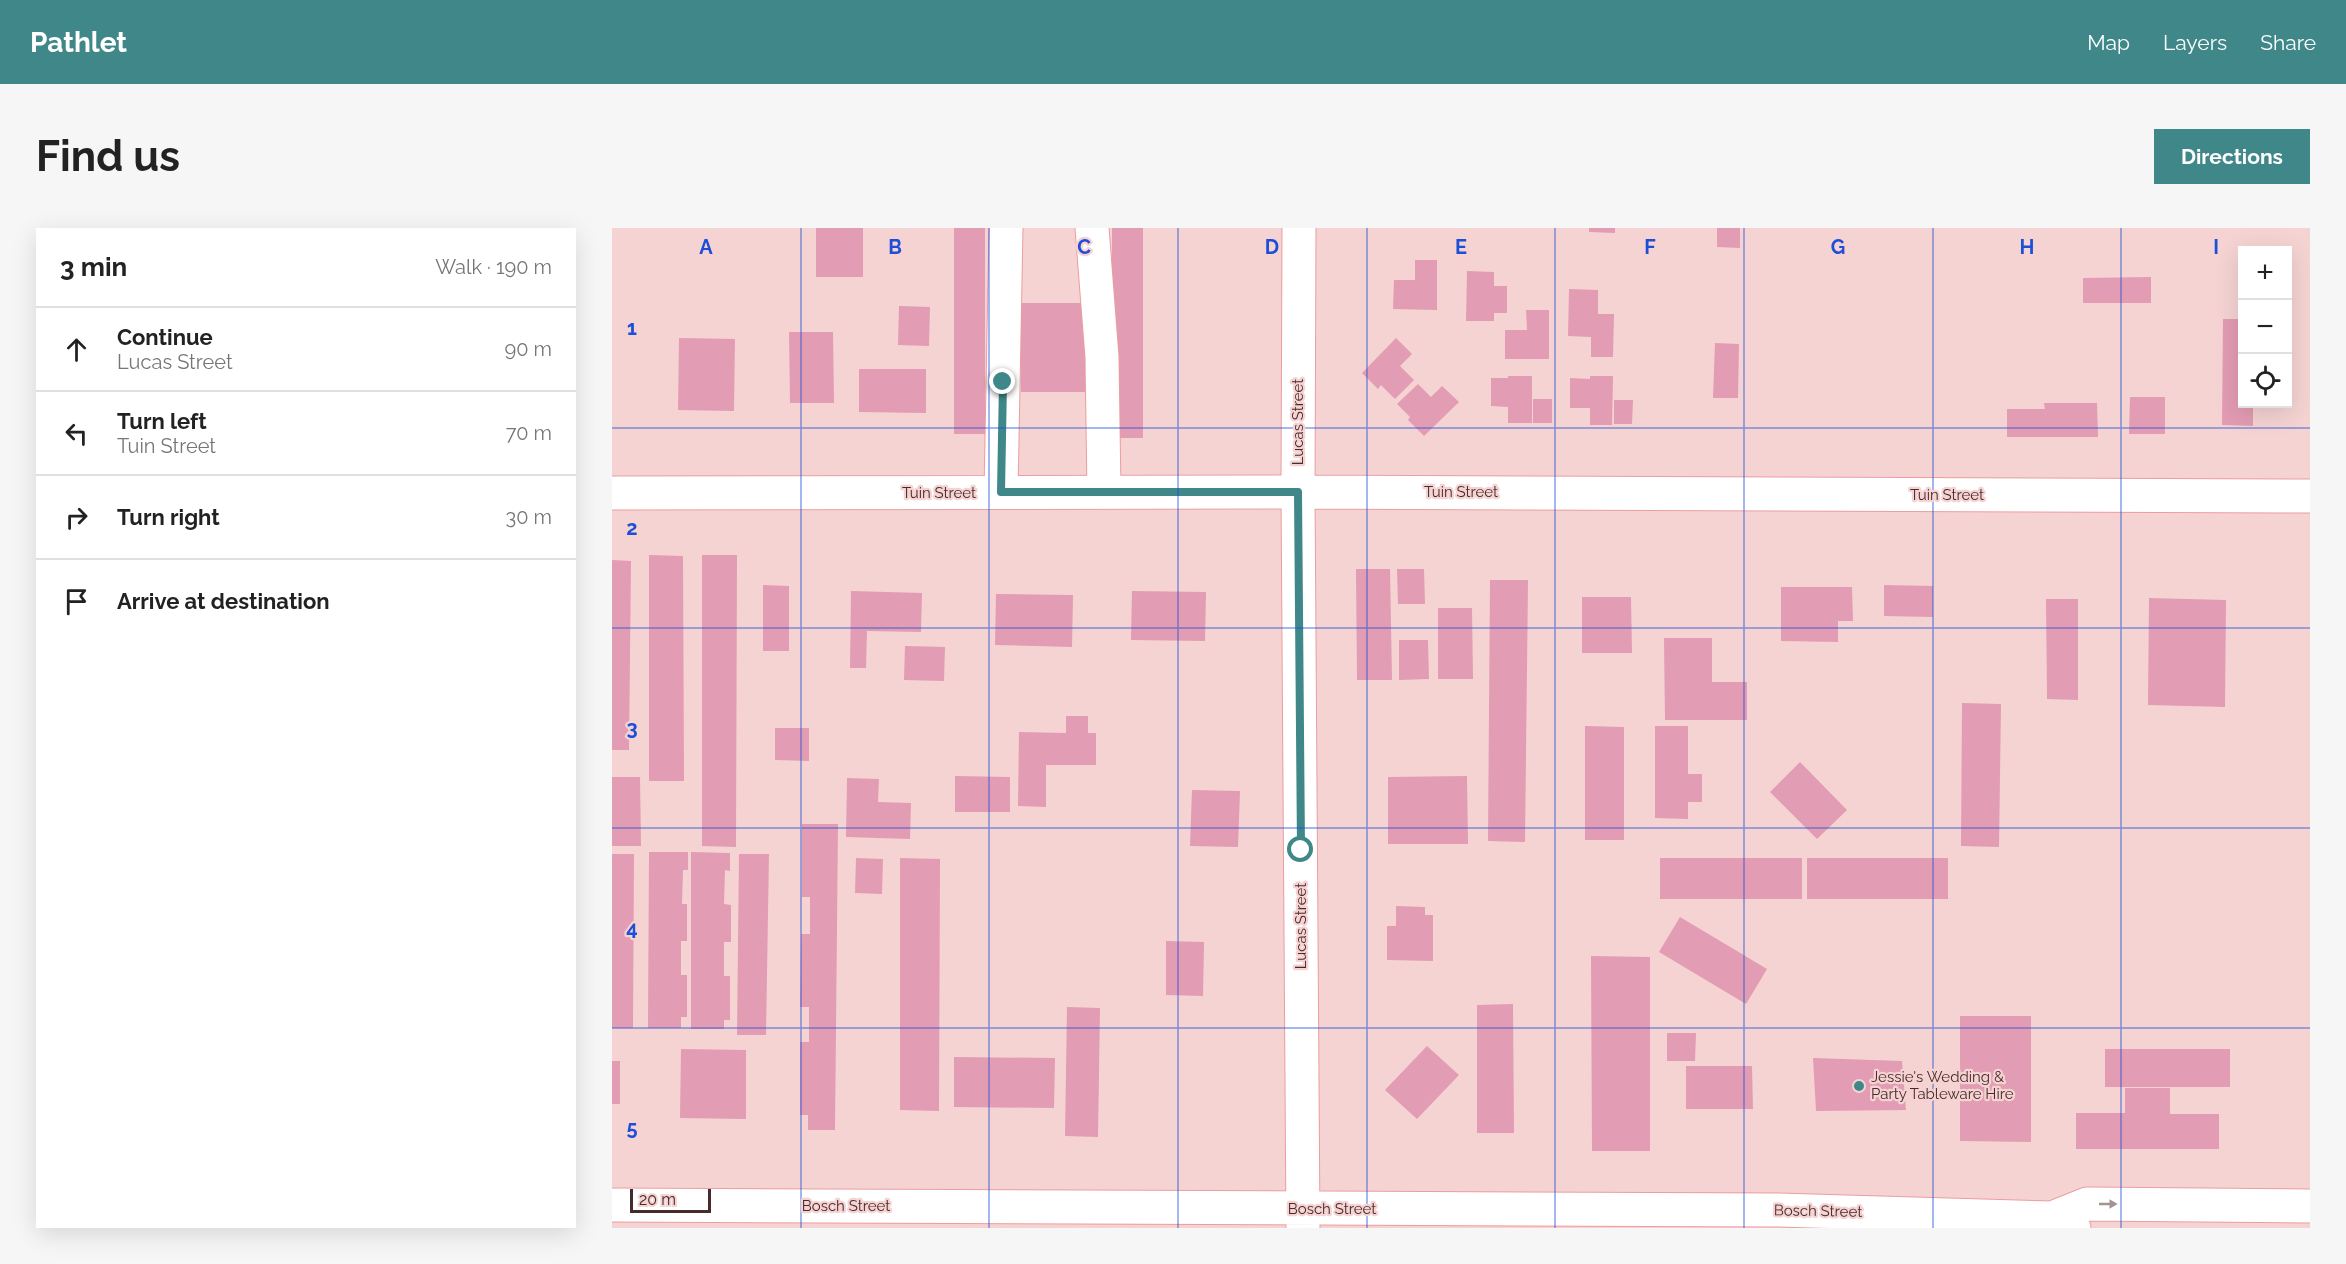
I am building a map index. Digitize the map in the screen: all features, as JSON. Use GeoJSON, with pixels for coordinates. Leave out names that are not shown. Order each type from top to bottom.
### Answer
{"type":"FeatureCollection","features":[{"type":"Feature","properties":{"kind":"street"},"geometry":{"type":"LineString","coordinates":[[1001,492],[1006,228]]}},
{"type":"Feature","properties":{"kind":"street"},"geometry":{"type":"LineString","coordinates":[[1092,228],[1102,357],[1104,492]]}},
{"type":"Feature","properties":{"kind":"street","name":"Lucas Street"},"geometry":{"type":"LineString","coordinates":[[1299,228],[1298,492],[1304,1218]]}},
{"type":"Feature","properties":{"kind":"street","name":"Tuin Street"},"geometry":{"type":"LineString","coordinates":[[612,493],[1298,492],[2310,496]]}},
{"type":"Feature","properties":{"kind":"street","name":"Bosch Street"},"geometry":{"type":"LineString","coordinates":[[612,1205],[1304,1218],[2063,1223],[2087,1204],[2310,1206]]}},
{"type":"Feature","properties":{"kind":"building"},"geometry":{"type":"Polygon","coordinates":[[[816,228],[863,228],[863,277],[816,277],[816,228]]]}},
{"type":"Feature","properties":{"kind":"building"},"geometry":{"type":"Polygon","coordinates":[[[954,228],[985,228],[985,434],[954,434],[954,228]]]}},
{"type":"Feature","properties":{"kind":"building"},"geometry":{"type":"Polygon","coordinates":[[[1112,228],[1143,228],[1143,438],[1112,438],[1112,228]]]}},
{"type":"Feature","properties":{"kind":"building"},"geometry":{"type":"Polygon","coordinates":[[[1589,228],[1615,228],[1615,233],[1589,232],[1589,228]]]}},
{"type":"Feature","properties":{"kind":"building"},"geometry":{"type":"Polygon","coordinates":[[[1717,228],[1740,228],[1740,248],[1717,247],[1717,228]]]}},
{"type":"Feature","properties":{"kind":"building"},"geometry":{"type":"Polygon","coordinates":[[[1415,260],[1437,260],[1437,310],[1393,309],[1394,280],[1415,280],[1415,260]]]}},
{"type":"Feature","properties":{"kind":"building"},"geometry":{"type":"Polygon","coordinates":[[[1467,271],[1494,272],[1494,286],[1507,286],[1507,313],[1494,313],[1494,321],[1466,321],[1467,271]]]}},
{"type":"Feature","properties":{"kind":"building"},"geometry":{"type":"Polygon","coordinates":[[[2151,277],[2151,303],[2083,303],[2083,278],[2151,277]]]}},
{"type":"Feature","properties":{"kind":"building"},"geometry":{"type":"Polygon","coordinates":[[[1569,289],[1598,290],[1598,314],[1614,314],[1613,357],[1591,357],[1591,337],[1568,336],[1569,289]]]}},
{"type":"Feature","properties":{"kind":"building"},"geometry":{"type":"Polygon","coordinates":[[[1021,303],[1093,303],[1093,392],[1021,392],[1021,303]]]}},
{"type":"Feature","properties":{"kind":"building"},"geometry":{"type":"Polygon","coordinates":[[[899,306],[930,307],[929,346],[898,345],[899,306]]]}},
{"type":"Feature","properties":{"kind":"building"},"geometry":{"type":"Polygon","coordinates":[[[1526,310],[1549,310],[1549,359],[1505,359],[1505,330],[1527,330],[1526,310]]]}},
{"type":"Feature","properties":{"kind":"building"},"geometry":{"type":"Polygon","coordinates":[[[2223,319],[2238,319],[2238,408],[2253,408],[2253,426],[2222,425],[2223,319]]]}},
{"type":"Feature","properties":{"kind":"building"},"geometry":{"type":"Polygon","coordinates":[[[789,332],[833,332],[834,403],[790,403],[789,332]]]}},
{"type":"Feature","properties":{"kind":"building"},"geometry":{"type":"Polygon","coordinates":[[[679,338],[735,339],[734,411],[678,410],[679,338]]]}},
{"type":"Feature","properties":{"kind":"building"},"geometry":{"type":"Polygon","coordinates":[[[1396,338],[1412,354],[1400,366],[1414,380],[1395,399],[1381,385],[1378,389],[1362,373],[1396,338]]]}},
{"type":"Feature","properties":{"kind":"building"},"geometry":{"type":"Polygon","coordinates":[[[1715,343],[1739,344],[1738,398],[1713,398],[1715,343]]]}},
{"type":"Feature","properties":{"kind":"building"},"geometry":{"type":"Polygon","coordinates":[[[859,369],[926,369],[926,413],[859,412],[859,369]]]}},
{"type":"Feature","properties":{"kind":"building"},"geometry":{"type":"Polygon","coordinates":[[[1508,376],[1532,376],[1532,423],[1508,423],[1508,407],[1491,406],[1491,378],[1508,378],[1508,376]]]}},
{"type":"Feature","properties":{"kind":"building"},"geometry":{"type":"Polygon","coordinates":[[[1590,376],[1613,376],[1612,425],[1590,425],[1590,408],[1570,408],[1570,378],[1590,379],[1590,376]]]}},
{"type":"Feature","properties":{"kind":"building"},"geometry":{"type":"Polygon","coordinates":[[[1418,384],[1431,397],[1442,386],[1459,402],[1424,436],[1408,420],[1410,417],[1397,404],[1418,384]]]}},
{"type":"Feature","properties":{"kind":"building"},"geometry":{"type":"Polygon","coordinates":[[[2130,397],[2165,397],[2165,434],[2129,434],[2130,397]]]}},
{"type":"Feature","properties":{"kind":"building"},"geometry":{"type":"Polygon","coordinates":[[[1533,399],[1552,399],[1552,423],[1533,423],[1533,399]]]}},
{"type":"Feature","properties":{"kind":"building"},"geometry":{"type":"Polygon","coordinates":[[[1614,400],[1633,400],[1632,424],[1614,424],[1614,400]]]}},
{"type":"Feature","properties":{"kind":"building"},"geometry":{"type":"Polygon","coordinates":[[[2044,403],[2097,403],[2098,437],[2007,437],[2007,409],[2045,409],[2044,403]]]}},
{"type":"Feature","properties":{"kind":"building"},"geometry":{"type":"Polygon","coordinates":[[[649,555],[683,556],[684,781],[649,781],[649,555]]]}},
{"type":"Feature","properties":{"kind":"building"},"geometry":{"type":"Polygon","coordinates":[[[702,555],[737,555],[736,847],[702,846],[702,555]]]}},
{"type":"Feature","properties":{"kind":"building"},"geometry":{"type":"Polygon","coordinates":[[[612,560],[631,561],[629,750],[612,750],[612,560]]]}},
{"type":"Feature","properties":{"kind":"building"},"geometry":{"type":"Polygon","coordinates":[[[1356,569],[1390,569],[1392,680],[1357,680],[1356,569]]]}},
{"type":"Feature","properties":{"kind":"building"},"geometry":{"type":"Polygon","coordinates":[[[1397,569],[1424,569],[1425,604],[1398,604],[1397,569]]]}},
{"type":"Feature","properties":{"kind":"building"},"geometry":{"type":"Polygon","coordinates":[[[1490,580],[1528,580],[1525,842],[1488,841],[1490,580]]]}},
{"type":"Feature","properties":{"kind":"building"},"geometry":{"type":"Polygon","coordinates":[[[763,585],[789,586],[789,651],[763,651],[763,585]]]}},
{"type":"Feature","properties":{"kind":"building"},"geometry":{"type":"Polygon","coordinates":[[[1884,585],[1933,586],[1933,617],[1884,616],[1884,585]]]}},
{"type":"Feature","properties":{"kind":"building"},"geometry":{"type":"Polygon","coordinates":[[[1781,587],[1852,587],[1853,621],[1838,621],[1838,642],[1781,641],[1781,587]]]}},
{"type":"Feature","properties":{"kind":"building"},"geometry":{"type":"Polygon","coordinates":[[[851,591],[922,593],[921,632],[867,631],[866,668],[850,668],[851,591]]]}},
{"type":"Feature","properties":{"kind":"building"},"geometry":{"type":"Polygon","coordinates":[[[1132,591],[1206,592],[1205,641],[1131,640],[1132,591]]]}},
{"type":"Feature","properties":{"kind":"building"},"geometry":{"type":"Polygon","coordinates":[[[996,594],[1073,595],[1072,647],[995,645],[996,594]]]}},
{"type":"Feature","properties":{"kind":"building"},"geometry":{"type":"Polygon","coordinates":[[[1582,597],[1631,597],[1632,653],[1582,653],[1582,597]]]}},
{"type":"Feature","properties":{"kind":"building"},"geometry":{"type":"Polygon","coordinates":[[[2149,598],[2226,600],[2225,707],[2148,705],[2149,598]]]}},
{"type":"Feature","properties":{"kind":"building"},"geometry":{"type":"Polygon","coordinates":[[[2046,599],[2078,599],[2078,700],[2047,699],[2046,599]]]}},
{"type":"Feature","properties":{"kind":"building"},"geometry":{"type":"Polygon","coordinates":[[[1438,608],[1472,608],[1473,679],[1438,679],[1438,608]]]}},
{"type":"Feature","properties":{"kind":"building"},"geometry":{"type":"Polygon","coordinates":[[[1664,638],[1712,638],[1712,682],[1747,682],[1747,720],[1665,720],[1664,638]]]}},
{"type":"Feature","properties":{"kind":"building"},"geometry":{"type":"Polygon","coordinates":[[[1399,640],[1428,640],[1429,679],[1399,680],[1399,640]]]}},
{"type":"Feature","properties":{"kind":"building"},"geometry":{"type":"Polygon","coordinates":[[[905,646],[945,647],[944,681],[904,680],[905,646]]]}},
{"type":"Feature","properties":{"kind":"building"},"geometry":{"type":"Polygon","coordinates":[[[1962,703],[2001,704],[1999,847],[1961,846],[1962,703]]]}},
{"type":"Feature","properties":{"kind":"building"},"geometry":{"type":"Polygon","coordinates":[[[1066,716],[1088,716],[1088,733],[1096,733],[1096,765],[1046,765],[1046,807],[1018,806],[1019,732],[1066,733],[1066,716]]]}},
{"type":"Feature","properties":{"kind":"building"},"geometry":{"type":"Polygon","coordinates":[[[1585,726],[1624,727],[1624,840],[1585,840],[1585,726]]]}},
{"type":"Feature","properties":{"kind":"building"},"geometry":{"type":"Polygon","coordinates":[[[1655,726],[1688,726],[1688,774],[1702,774],[1702,802],[1688,802],[1688,819],[1655,818],[1655,726]]]}},
{"type":"Feature","properties":{"kind":"building"},"geometry":{"type":"Polygon","coordinates":[[[775,728],[809,728],[809,761],[775,760],[775,728]]]}},
{"type":"Feature","properties":{"kind":"building"},"geometry":{"type":"Polygon","coordinates":[[[1800,762],[1847,810],[1817,839],[1770,792],[1800,762]]]}},
{"type":"Feature","properties":{"kind":"building"},"geometry":{"type":"Polygon","coordinates":[[[955,776],[1010,777],[1010,812],[955,812],[955,776]]]}},
{"type":"Feature","properties":{"kind":"building"},"geometry":{"type":"Polygon","coordinates":[[[1467,776],[1468,844],[1388,844],[1388,777],[1467,776]]]}},
{"type":"Feature","properties":{"kind":"building"},"geometry":{"type":"Polygon","coordinates":[[[612,777],[640,777],[641,846],[612,846],[612,777]]]}},
{"type":"Feature","properties":{"kind":"building"},"geometry":{"type":"Polygon","coordinates":[[[847,778],[879,779],[878,802],[911,803],[910,839],[846,837],[847,778]]]}},
{"type":"Feature","properties":{"kind":"building"},"geometry":{"type":"Polygon","coordinates":[[[1192,790],[1240,791],[1238,847],[1190,846],[1192,790]]]}},
{"type":"Feature","properties":{"kind":"building"},"geometry":{"type":"Polygon","coordinates":[[[802,824],[838,824],[835,1130],[808,1130],[808,1115],[800,1115],[800,1042],[809,1042],[809,1007],[800,1007],[801,934],[810,934],[810,897],[802,897],[802,824]]]}},
{"type":"Feature","properties":{"kind":"building"},"geometry":{"type":"Polygon","coordinates":[[[649,852],[688,852],[688,870],[683,870],[682,904],[687,904],[687,941],[681,941],[681,975],[687,975],[687,1017],[681,1017],[681,1028],[648,1028],[649,852]]]}},
{"type":"Feature","properties":{"kind":"building"},"geometry":{"type":"Polygon","coordinates":[[[691,852],[730,853],[730,871],[725,870],[724,904],[731,905],[731,942],[724,942],[724,976],[730,976],[730,1020],[724,1020],[724,1029],[691,1029],[691,852]]]}},
{"type":"Feature","properties":{"kind":"building"},"geometry":{"type":"Polygon","coordinates":[[[612,854],[634,854],[633,1028],[612,1028],[612,854]]]}},
{"type":"Feature","properties":{"kind":"building"},"geometry":{"type":"Polygon","coordinates":[[[739,854],[769,854],[766,1035],[737,1035],[739,854]]]}},
{"type":"Feature","properties":{"kind":"building"},"geometry":{"type":"Polygon","coordinates":[[[856,858],[883,859],[882,894],[855,893],[856,858]]]}},
{"type":"Feature","properties":{"kind":"building"},"geometry":{"type":"Polygon","coordinates":[[[900,858],[940,859],[939,1111],[900,1110],[900,858]]]}},
{"type":"Feature","properties":{"kind":"building"},"geometry":{"type":"Polygon","coordinates":[[[1660,858],[1802,858],[1802,899],[1660,899],[1660,858]]]}},
{"type":"Feature","properties":{"kind":"building"},"geometry":{"type":"Polygon","coordinates":[[[1807,858],[1948,858],[1948,899],[1807,899],[1807,858]]]}},
{"type":"Feature","properties":{"kind":"building"},"geometry":{"type":"Polygon","coordinates":[[[1396,906],[1425,907],[1425,915],[1433,915],[1433,961],[1387,960],[1387,926],[1396,926],[1396,906]]]}},
{"type":"Feature","properties":{"kind":"building"},"geometry":{"type":"Polygon","coordinates":[[[1680,917],[1767,969],[1746,1004],[1659,952],[1680,917]]]}},
{"type":"Feature","properties":{"kind":"building"},"geometry":{"type":"Polygon","coordinates":[[[1166,941],[1204,942],[1203,996],[1166,995],[1166,941]]]}},
{"type":"Feature","properties":{"kind":"building"},"geometry":{"type":"Polygon","coordinates":[[[1591,956],[1650,957],[1650,1151],[1592,1151],[1591,956]]]}},
{"type":"Feature","properties":{"kind":"building"},"geometry":{"type":"Polygon","coordinates":[[[1513,1004],[1514,1133],[1477,1133],[1477,1005],[1513,1004]]]}},
{"type":"Feature","properties":{"kind":"building"},"geometry":{"type":"Polygon","coordinates":[[[1067,1007],[1100,1008],[1098,1137],[1065,1136],[1067,1007]]]}},
{"type":"Feature","properties":{"kind":"building"},"geometry":{"type":"Polygon","coordinates":[[[1960,1016],[2031,1016],[2031,1142],[1960,1141],[1960,1016]]]}},
{"type":"Feature","properties":{"kind":"building"},"geometry":{"type":"Polygon","coordinates":[[[1667,1033],[1696,1033],[1695,1061],[1667,1061],[1667,1033]]]}},
{"type":"Feature","properties":{"kind":"building"},"geometry":{"type":"Polygon","coordinates":[[[1427,1046],[1459,1075],[1417,1119],[1385,1090],[1427,1046]]]}},
{"type":"Feature","properties":{"kind":"building"},"geometry":{"type":"Polygon","coordinates":[[[681,1049],[746,1050],[746,1119],[680,1118],[681,1049]]]}},
{"type":"Feature","properties":{"kind":"building"},"geometry":{"type":"Polygon","coordinates":[[[2105,1049],[2230,1049],[2230,1087],[2105,1087],[2105,1049]]]}},
{"type":"Feature","properties":{"kind":"building"},"geometry":{"type":"Polygon","coordinates":[[[954,1057],[1055,1058],[1054,1108],[954,1107],[954,1057]]]}},
{"type":"Feature","properties":{"kind":"building","name":"Jessie's Wedding & Party Tableware Hire"},"geometry":{"type":"Polygon","coordinates":[[[1813,1058],[1902,1061],[1906,1110],[1816,1111],[1813,1058]]]}},
{"type":"Feature","properties":{"kind":"building"},"geometry":{"type":"Polygon","coordinates":[[[612,1061],[620,1061],[620,1104],[612,1104],[612,1061]]]}},
{"type":"Feature","properties":{"kind":"building"},"geometry":{"type":"Polygon","coordinates":[[[1686,1066],[1752,1066],[1753,1109],[1686,1109],[1686,1066]]]}},
{"type":"Feature","properties":{"kind":"building"},"geometry":{"type":"Polygon","coordinates":[[[2125,1088],[2170,1088],[2170,1114],[2219,1114],[2219,1149],[2076,1149],[2076,1113],[2125,1113],[2125,1088]]]}},
{"type":"Feature","properties":{"kind":"place","name":"Jessie's Wedding & Party Tableware Hire"},"geometry":{"type":"Point","coordinates":[1859,1086]}},
{"type":"Feature","properties":{"kind":"route"},"geometry":{"type":"LineString","coordinates":[[1003,382],[1001,492],[1298,492],[1301,850]]}}]}
